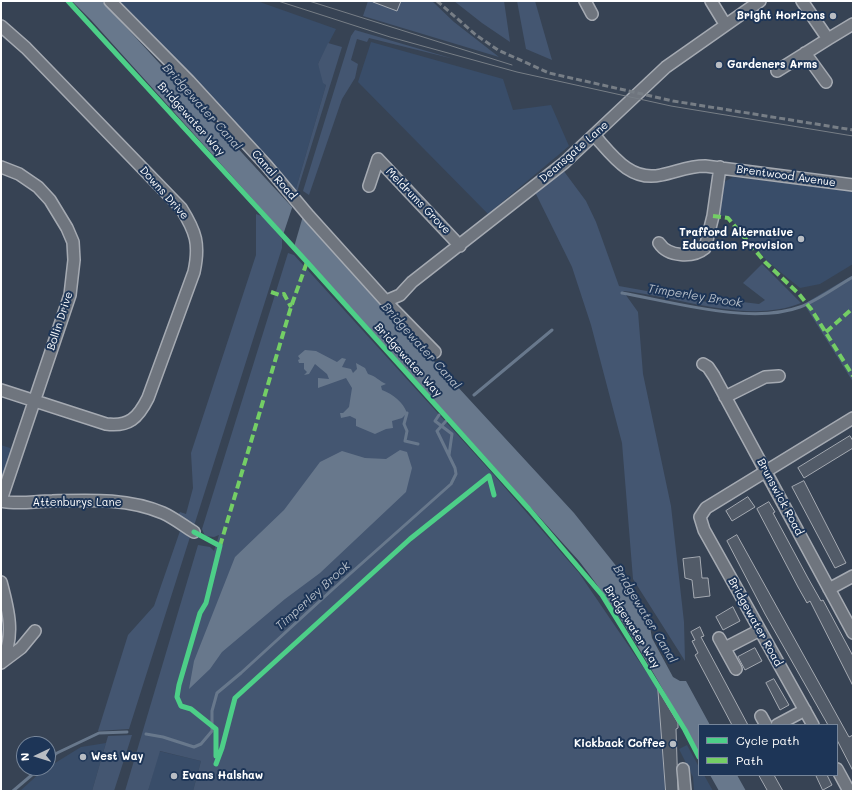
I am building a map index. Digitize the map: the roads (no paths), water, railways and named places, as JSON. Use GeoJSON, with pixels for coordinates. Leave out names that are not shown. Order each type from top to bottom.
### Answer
{"type":"FeatureCollection","features":[{"type":"Feature","properties":{"kind":"street","name":"Canal Road"},"geometry":{"type":"LineString","coordinates":[[110,1],[262,160],[309,216],[434,352]]}},
{"type":"Feature","properties":{"kind":"street"},"geometry":{"type":"LineString","coordinates":[[585,1],[592,14]]}},
{"type":"Feature","properties":{"kind":"street"},"geometry":{"type":"LineString","coordinates":[[711,1],[726,24]]}},
{"type":"Feature","properties":{"kind":"street","name":"Deansgate Lane"},"geometry":{"type":"LineString","coordinates":[[386,300],[400,295],[412,282],[460,246],[564,163],[662,71],[760,1]]}},
{"type":"Feature","properties":{"kind":"street"},"geometry":{"type":"LineString","coordinates":[[802,1],[828,39]]}},
{"type":"Feature","properties":{"kind":"street"},"geometry":{"type":"LineString","coordinates":[[777,71],[853,24]]}},
{"type":"Feature","properties":{"kind":"street","name":"Downs Drive"},"geometry":{"type":"LineString","coordinates":[[1,26],[26,48],[181,208],[192,224],[197,241],[197,259],[194,272],[148,398],[140,412],[132,420],[114,425],[1,390]]}},
{"type":"Feature","properties":{"kind":"street"},"geometry":{"type":"LineString","coordinates":[[805,53],[826,82]]}},
{"type":"Feature","properties":{"kind":"street","name":"Brentwood Avenue"},"geometry":{"type":"LineString","coordinates":[[594,135],[622,166],[639,174],[656,176],[688,167],[705,166],[853,185]]}},
{"type":"Feature","properties":{"kind":"street","name":"Meldrums Grove"},"geometry":{"type":"LineString","coordinates":[[368,186],[378,159],[460,246]]}},
{"type":"Feature","properties":{"kind":"street"},"geometry":{"type":"LineString","coordinates":[[659,243],[667,251],[688,255],[698,253],[705,248],[709,238],[720,167]]}},
{"type":"Feature","properties":{"kind":"street","name":"Bollin Drive"},"geometry":{"type":"LineString","coordinates":[[1,168],[19,174],[38,187],[50,200],[67,228],[73,242],[74,260],[70,295],[1,500]]}},
{"type":"Feature","properties":{"kind":"street","name":"Brunswick Road"},"geometry":{"type":"LineString","coordinates":[[703,364],[710,370],[853,633]]}},
{"type":"Feature","properties":{"kind":"street"},"geometry":{"type":"LineString","coordinates":[[725,397],[765,377],[779,376]]}},
{"type":"Feature","properties":{"kind":"street"},"geometry":{"type":"LineString","coordinates":[[766,471],[853,418]]}},
{"type":"Feature","properties":{"kind":"street","name":"Bridgewater Road"},"geometry":{"type":"LineString","coordinates":[[766,471],[706,508],[700,517],[704,530],[812,724]]}},
{"type":"Feature","properties":{"kind":"street","name":"Attenburys Lane"},"geometry":{"type":"LineString","coordinates":[[1,500],[15,504],[50,501],[120,501],[152,508],[165,514],[194,532]]}},
{"type":"Feature","properties":{"kind":"street"},"geometry":{"type":"LineString","coordinates":[[829,589],[853,576]]}},
{"type":"Feature","properties":{"kind":"street"},"geometry":{"type":"LineString","coordinates":[[1,582],[10,621],[7,647],[1,663]]}},
{"type":"Feature","properties":{"kind":"street"},"geometry":{"type":"LineString","coordinates":[[725,648],[760,630]]}},
{"type":"Feature","properties":{"kind":"street"},"geometry":{"type":"LineString","coordinates":[[1,663],[21,648],[34,631]]}},
{"type":"Feature","properties":{"kind":"street"},"geometry":{"type":"LineString","coordinates":[[719,638],[736,669]]}},
{"type":"Feature","properties":{"kind":"street"},"geometry":{"type":"LineString","coordinates":[[779,724],[805,710]]}},
{"type":"Feature","properties":{"kind":"street"},"geometry":{"type":"LineString","coordinates":[[683,769],[685,791]]}},
{"type":"Feature","properties":{"kind":"street"},"geometry":{"type":"LineString","coordinates":[[838,771],[847,790]]}},
{"type":"Feature","properties":{"kind":"water","name":"Bridgewater Canal"},"geometry":{"type":"Polygon","coordinates":[[[72,1],[102,1],[574,513],[625,577],[648,616],[652,638],[673,677],[680,681],[686,681],[709,724],[698,724],[698,753],[643,655],[613,607],[579,561],[91,20],[72,1]]]}},
{"type":"Feature","properties":{"kind":"water"},"geometry":{"type":"Polygon","coordinates":[[[305,350],[316,351],[337,362],[342,358],[346,359],[342,367],[351,369],[353,373],[357,369],[356,363],[365,368],[368,374],[386,384],[381,386],[382,390],[397,399],[403,405],[407,413],[402,418],[392,421],[393,428],[386,429],[375,434],[356,426],[356,419],[350,416],[341,418],[340,413],[343,413],[349,407],[352,388],[346,378],[318,388],[318,378],[329,379],[327,374],[315,364],[309,374],[304,375],[307,372],[304,369],[304,363],[299,363],[298,360],[300,359],[298,356],[305,350]]]}},
{"type":"Feature","properties":{"kind":"water"},"geometry":{"type":"Polygon","coordinates":[[[400,450],[407,452],[412,468],[406,492],[320,573],[285,599],[222,652],[210,669],[189,689],[194,661],[235,557],[284,510],[320,462],[342,451],[365,458],[386,459],[400,450]]]}},
{"type":"Feature","properties":{"kind":"water"},"geometry":{"type":"Polygon","coordinates":[[[711,776],[738,776],[746,791],[719,791],[711,776]]]}},
{"type":"Feature","properties":{"kind":"waterway","name":"Timperley Brook"},"geometry":{"type":"LineString","coordinates":[[622,293],[712,310],[759,314],[780,312],[800,307],[853,277]]}},
{"type":"Feature","properties":{"kind":"waterway","name":"Timperley Brook"},"geometry":{"type":"LineString","coordinates":[[474,395],[552,330]]}},
{"type":"Feature","properties":{"kind":"waterway"},"geometry":{"type":"LineString","coordinates":[[407,413],[404,424],[407,431],[405,441],[418,444]]}},
{"type":"Feature","properties":{"kind":"waterway"},"geometry":{"type":"LineString","coordinates":[[439,415],[435,421],[452,434],[449,455]]}},
{"type":"Feature","properties":{"kind":"waterway","name":"Timperley Brook"},"geometry":{"type":"LineString","coordinates":[[146,734],[163,737],[194,747],[201,744],[212,731],[212,711],[217,693],[451,484],[456,474],[455,468],[437,431],[446,421]]}},
{"type":"Feature","properties":{"kind":"waterway","name":"Timperley Brook"},"geometry":{"type":"LineString","coordinates":[[56,754],[99,733],[127,732]]}},
{"type":"Feature","properties":{"kind":"waterway","name":"Timperley Brook"},"geometry":{"type":"LineString","coordinates":[[13,791],[31,776]]}},
{"type":"Feature","properties":{"kind":"tram line"},"geometry":{"type":"LineString","coordinates":[[278,1],[390,37],[517,72],[671,106],[853,136]]}},
{"type":"Feature","properties":{"kind":"tram line"},"geometry":{"type":"LineString","coordinates":[[309,1],[512,65]]}},
{"type":"Feature","properties":{"kind":"railway"},"geometry":{"type":"LineString","coordinates":[[437,1],[476,35],[498,50],[549,73],[673,101],[853,130]]}},
{"type":"Feature","properties":{"kind":"place","name":"Bright Horizons"},"geometry":{"type":"Point","coordinates":[833,16]}},
{"type":"Feature","properties":{"kind":"place","name":"Gardeners Arms"},"geometry":{"type":"Point","coordinates":[719,65]}},
{"type":"Feature","properties":{"kind":"place","name":"Trafford Alternative Education Provision"},"geometry":{"type":"Point","coordinates":[801,239]}},
{"type":"Feature","properties":{"kind":"place","name":"Kickback Coffee"},"geometry":{"type":"Point","coordinates":[673,744]}},
{"type":"Feature","properties":{"kind":"place","name":"West Way"},"geometry":{"type":"Point","coordinates":[83,757]}},
{"type":"Feature","properties":{"kind":"place","name":"Evans Halshaw"},"geometry":{"type":"Point","coordinates":[174,776]}}]}
